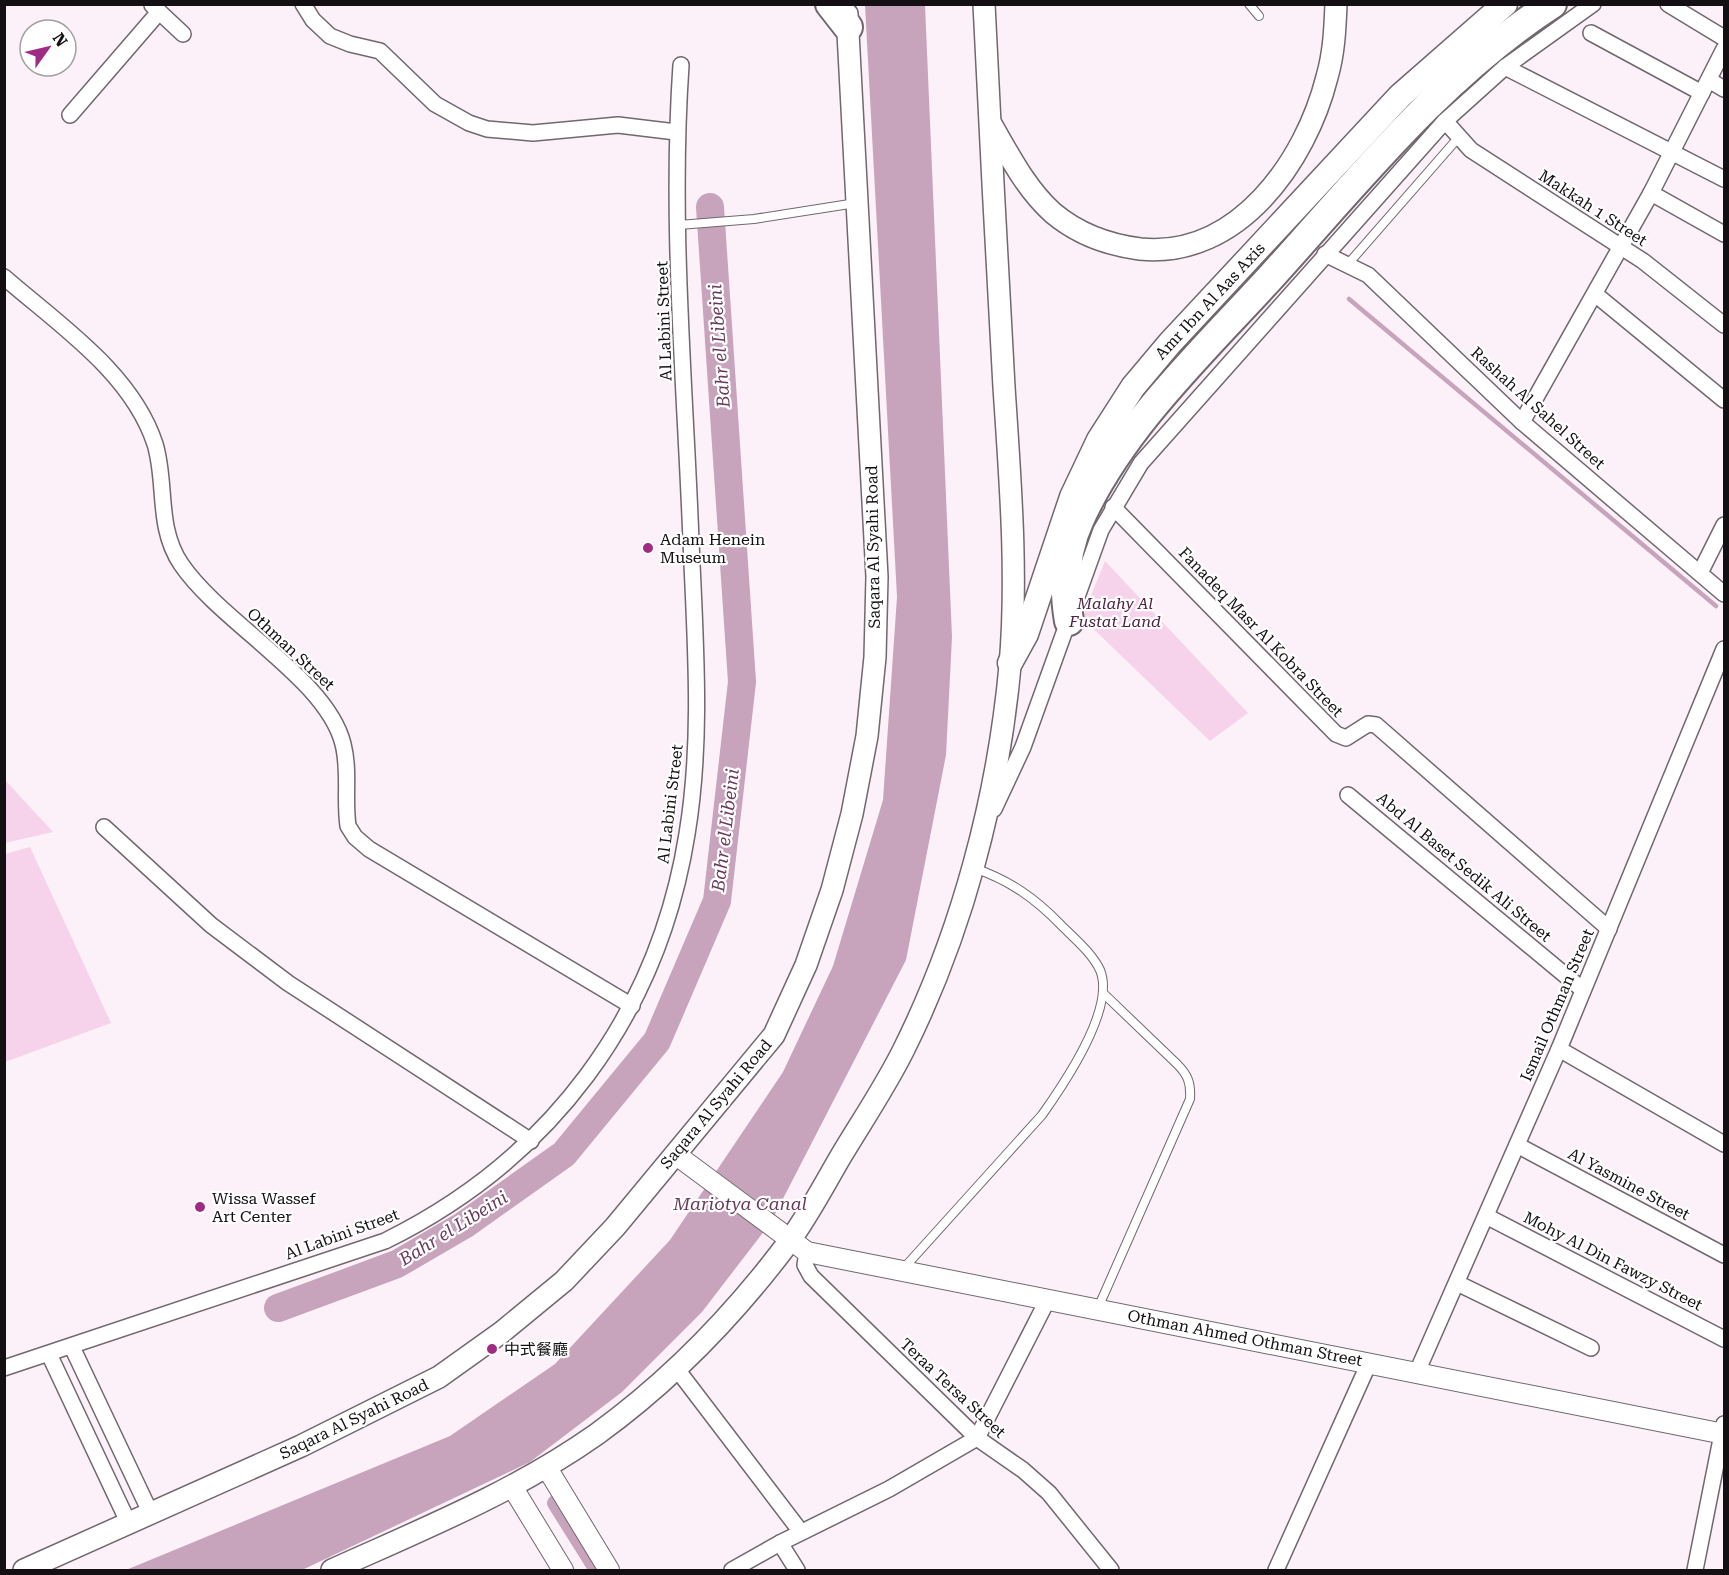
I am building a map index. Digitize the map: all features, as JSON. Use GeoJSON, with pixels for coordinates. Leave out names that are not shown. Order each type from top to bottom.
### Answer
{"type":"FeatureCollection","features":[{"type":"Feature","properties":{"kind":"highway"},"geometry":{"type":"LineString","coordinates":[[830,4],[847,16]]}},
{"type":"Feature","properties":{"kind":"highway"},"geometry":{"type":"LineString","coordinates":[[1069,621],[1065,586],[1074,534],[1098,487],[1137,429],[1182,375],[1426,108],[1481,57],[1552,4]]}},
{"type":"Feature","properties":{"kind":"main road"},"geometry":{"type":"LineString","coordinates":[[332,1570],[513,1488],[600,1432],[676,1368],[799,1246],[900,1057],[930,989],[984,830],[998,768],[1010,663],[1013,537],[984,4]]}},
{"type":"Feature","properties":{"kind":"main road"},"geometry":{"type":"LineString","coordinates":[[989,122],[1035,194],[1054,213],[1075,228],[1099,240],[1125,247],[1151,250],[1203,242],[1226,230],[1261,198],[1302,141],[1328,75],[1336,4]]}},
{"type":"Feature","properties":{"kind":"main road","name":"Amr Ibn Al Aas Axis"},"geometry":{"type":"LineString","coordinates":[[1010,663],[1026,634],[1072,497],[1099,440],[1133,387],[1170,343],[1400,96],[1505,4]]}},
{"type":"Feature","properties":{"kind":"main road","name":"Saqara Al Syahi Road"},"geometry":{"type":"LineString","coordinates":[[24,1570],[370,1413],[439,1377],[502,1332],[564,1281],[682,1159],[774,1035],[806,965],[832,890],[852,814],[868,724],[875,657],[877,577],[847,16]]}},
{"type":"Feature","properties":{"kind":"street"},"geometry":{"type":"LineString","coordinates":[[303,4],[313,20],[330,36],[350,44],[380,51],[435,104],[469,123],[488,129],[522,133],[556,133],[618,125],[676,132]]}},
{"type":"Feature","properties":{"kind":"street"},"geometry":{"type":"LineString","coordinates":[[984,830],[1023,747],[1092,554],[1113,507],[1158,442],[1445,121],[1505,67],[1593,4]]}},
{"type":"Feature","properties":{"kind":"street"},"geometry":{"type":"LineString","coordinates":[[1668,4],[1725,38]]}},
{"type":"Feature","properties":{"kind":"street"},"geometry":{"type":"LineString","coordinates":[[70,115],[155,8],[183,34]]}},
{"type":"Feature","properties":{"kind":"street"},"geometry":{"type":"LineString","coordinates":[[1591,33],[1705,87],[1725,89]]}},
{"type":"Feature","properties":{"kind":"street"},"geometry":{"type":"LineString","coordinates":[[1522,422],[1621,247],[1725,49]]}},
{"type":"Feature","properties":{"kind":"street","name":"Al Labini Street"},"geometry":{"type":"LineString","coordinates":[[4,1368],[384,1241],[447,1207],[476,1187],[531,1141],[569,1100],[603,1054],[632,1006],[657,950],[676,892],[688,832],[698,707],[685,225],[676,132],[681,65]]}},
{"type":"Feature","properties":{"kind":"street"},"geometry":{"type":"LineString","coordinates":[[1505,67],[1725,179]]}},
{"type":"Feature","properties":{"kind":"street","name":"Makkah 1 Street"},"geometry":{"type":"LineString","coordinates":[[1445,121],[1471,150],[1621,247],[1673,283],[1725,325]]}},
{"type":"Feature","properties":{"kind":"street"},"geometry":{"type":"LineString","coordinates":[[1650,193],[1725,234]]}},
{"type":"Feature","properties":{"kind":"street","name":"Rashah Al Sahel Street"},"geometry":{"type":"LineString","coordinates":[[1325,254],[1348,264],[1374,280],[1522,422],[1725,594]]}},
{"type":"Feature","properties":{"kind":"street","name":"Othman Street"},"geometry":{"type":"LineString","coordinates":[[4,277],[95,357],[126,391],[141,413],[156,447],[167,532],[180,562],[204,593],[312,692],[336,722],[344,745],[348,826],[355,837],[369,849],[632,1006]]}},
{"type":"Feature","properties":{"kind":"street"},"geometry":{"type":"LineString","coordinates":[[1595,294],[1725,400]]}},
{"type":"Feature","properties":{"kind":"street","name":"Fanadeq Masr Al Kobra Street"},"geometry":{"type":"LineString","coordinates":[[1113,507],[1336,734],[1346,738],[1368,724],[1376,725],[1609,928]]}},
{"type":"Feature","properties":{"kind":"street"},"geometry":{"type":"LineString","coordinates":[[1700,573],[1725,525]]}},
{"type":"Feature","properties":{"kind":"street","name":"Ismail Othman Street"},"geometry":{"type":"LineString","coordinates":[[1417,1372],[1559,1049],[1725,649]]}},
{"type":"Feature","properties":{"kind":"street","name":"Abd Al Baset Sedik Ali Street"},"geometry":{"type":"LineString","coordinates":[[1348,795],[1583,990]]}},
{"type":"Feature","properties":{"kind":"street"},"geometry":{"type":"LineString","coordinates":[[104,827],[211,925],[279,976],[531,1141]]}},
{"type":"Feature","properties":{"kind":"street"},"geometry":{"type":"LineString","coordinates":[[1559,1049],[1725,1144]]}},
{"type":"Feature","properties":{"kind":"street","name":"Al Yasmine Street"},"geometry":{"type":"LineString","coordinates":[[1517,1145],[1725,1255]]}},
{"type":"Feature","properties":{"kind":"street","name":"Othman Ahmed Othman Street"},"geometry":{"type":"LineString","coordinates":[[682,1159],[799,1246],[902,1270],[1369,1363],[1724,1430]]}},
{"type":"Feature","properties":{"kind":"street","name":"Mohy Al Din Fawzy Street"},"geometry":{"type":"LineString","coordinates":[[1486,1216],[1725,1339]]}},
{"type":"Feature","properties":{"kind":"street","name":"Teraa Tersa Street"},"geometry":{"type":"LineString","coordinates":[[799,1246],[811,1276],[977,1438],[1023,1470],[1049,1493],[1111,1570]]}},
{"type":"Feature","properties":{"kind":"street"},"geometry":{"type":"LineString","coordinates":[[1456,1282],[1591,1348]]}},
{"type":"Feature","properties":{"kind":"street"},"geometry":{"type":"LineString","coordinates":[[732,1570],[801,1532],[889,1489],[977,1438],[1048,1299]]}},
{"type":"Feature","properties":{"kind":"street"},"geometry":{"type":"LineString","coordinates":[[72,1347],[151,1514]]}},
{"type":"Feature","properties":{"kind":"street"},"geometry":{"type":"LineString","coordinates":[[49,1354],[129,1524]]}},
{"type":"Feature","properties":{"kind":"street"},"geometry":{"type":"LineString","coordinates":[[1276,1570],[1369,1363]]}},
{"type":"Feature","properties":{"kind":"street"},"geometry":{"type":"LineString","coordinates":[[676,1368],[801,1532]]}},
{"type":"Feature","properties":{"kind":"street"},"geometry":{"type":"LineString","coordinates":[[1695,1570],[1724,1430]]}},
{"type":"Feature","properties":{"kind":"street"},"geometry":{"type":"LineString","coordinates":[[547,1468],[609,1570]]}},
{"type":"Feature","properties":{"kind":"street"},"geometry":{"type":"LineString","coordinates":[[513,1488],[563,1570]]}},
{"type":"Feature","properties":{"kind":"street"},"geometry":{"type":"LineString","coordinates":[[780,1543],[797,1570]]}},
{"type":"Feature","properties":{"kind":"lane"},"geometry":{"type":"LineString","coordinates":[[1249,4],[1259,16]]}},
{"type":"Feature","properties":{"kind":"lane"},"geometry":{"type":"LineString","coordinates":[[1348,264],[1458,138]]}},
{"type":"Feature","properties":{"kind":"lane"},"geometry":{"type":"LineString","coordinates":[[685,225],[754,219],[858,203]]}},
{"type":"Feature","properties":{"kind":"lane"},"geometry":{"type":"LineString","coordinates":[[902,1270],[1048,1107],[1073,1070],[1085,1045],[1103,993],[1103,981],[1092,958],[1044,907],[1012,884],[972,868]]}},
{"type":"Feature","properties":{"kind":"lane"},"geometry":{"type":"LineString","coordinates":[[1098,1309],[1190,1099],[1191,1086],[1182,1069],[1103,993]]}},
{"type":"Feature","properties":{"kind":"green space","name":"Malahy Al Fustat Land"},"geometry":{"type":"Polygon","coordinates":[[[1105,561],[1248,713],[1210,741],[1082,618],[1105,561]]]}},
{"type":"Feature","properties":{"kind":"green space"},"geometry":{"type":"Polygon","coordinates":[[[5,780],[53,832],[5,843],[5,780]]]}},
{"type":"Feature","properties":{"kind":"green space"},"geometry":{"type":"Polygon","coordinates":[[[30,847],[111,1023],[5,1062],[5,854],[30,847]]]}},
{"type":"Feature","properties":{"kind":"water","name":"Mariotya Canal"},"geometry":{"type":"Polygon","coordinates":[[[865,5],[925,5],[952,637],[946,755],[906,960],[771,1222],[702,1312],[622,1392],[530,1462],[302,1570],[126,1570],[450,1436],[555,1364],[670,1240],[783,1072],[833,966],[883,800],[897,597],[865,5]]]}},
{"type":"Feature","properties":{"kind":"waterway","name":"Bahr el Libeini"},"geometry":{"type":"LineString","coordinates":[[278,1308],[397,1264],[464,1225],[564,1154],[657,1041],[717,901],[742,682],[710,207]]}},
{"type":"Feature","properties":{"kind":"waterway"},"geometry":{"type":"LineString","coordinates":[[1349,299],[1716,606]]}},
{"type":"Feature","properties":{"kind":"waterway"},"geometry":{"type":"LineString","coordinates":[[555,1503],[597,1570]]}},
{"type":"Feature","properties":{"kind":"place","name":"Adam Henein Museum"},"geometry":{"type":"Point","coordinates":[648,548]}},
{"type":"Feature","properties":{"kind":"place","name":"Wissa Wassef Art Center"},"geometry":{"type":"Point","coordinates":[200,1207]}},
{"type":"Feature","properties":{"kind":"place","name":"中式餐廳"},"geometry":{"type":"Point","coordinates":[492,1349]}}]}
